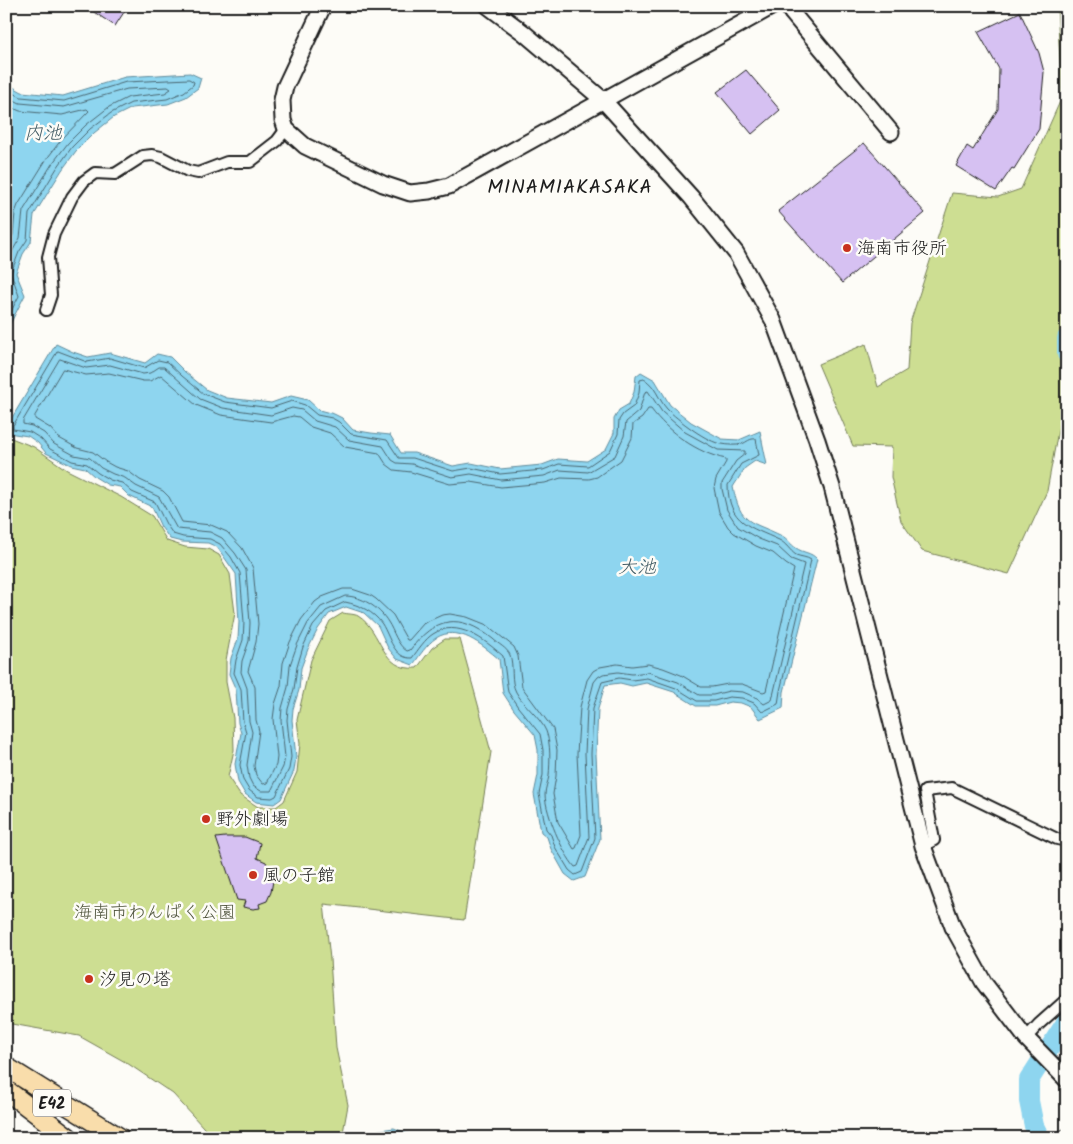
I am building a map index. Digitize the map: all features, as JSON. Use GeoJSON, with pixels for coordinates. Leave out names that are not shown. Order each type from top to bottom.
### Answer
{"type":"FeatureCollection","features":[{"type":"Feature","properties":{"kind":"highway","name":"E42"},"geometry":{"type":"LineString","coordinates":[[6,1068],[96,1138]]}},
{"type":"Feature","properties":{"kind":"highway"},"geometry":{"type":"LineString","coordinates":[[6,1068],[120,1138]]}},
{"type":"Feature","properties":{"kind":"highway","name":"E42"},"geometry":{"type":"LineString","coordinates":[[6,1090],[69,1138]]}},
{"type":"Feature","properties":{"kind":"highway"},"geometry":{"type":"LineString","coordinates":[[6,1095],[61,1138]]}},
{"type":"Feature","properties":{"kind":"street"},"geometry":{"type":"LineString","coordinates":[[323,6],[285,87],[282,100],[283,120],[286,129],[305,146],[384,184],[410,193],[449,186],[773,6]]}},
{"type":"Feature","properties":{"kind":"street"},"geometry":{"type":"LineString","coordinates":[[488,6],[524,33],[603,100],[691,197],[736,253],[773,320],[817,440],[832,487],[923,846],[952,927],[984,982],[1029,1041],[1067,1080]]}},
{"type":"Feature","properties":{"kind":"street"},"geometry":{"type":"LineString","coordinates":[[788,6],[891,132]]}},
{"type":"Feature","properties":{"kind":"street"},"geometry":{"type":"LineString","coordinates":[[46,310],[51,296],[48,257],[54,234],[72,197],[84,181],[95,173],[115,174],[142,156],[152,155],[161,157],[188,171],[198,173],[227,162],[250,162],[277,141],[286,129]]}},
{"type":"Feature","properties":{"kind":"street"},"geometry":{"type":"LineString","coordinates":[[923,846],[934,840],[925,792],[952,788],[1057,839],[1067,841]]}},
{"type":"Feature","properties":{"kind":"street"},"geometry":{"type":"LineString","coordinates":[[1029,1041],[1039,1024],[1067,998]]}},
{"type":"Feature","properties":{"kind":"green space"},"geometry":{"type":"Polygon","coordinates":[[[1057,6],[1067,6],[1067,381],[1047,491],[1009,574],[922,551],[901,521],[891,477],[892,447],[853,446],[818,364],[866,344],[878,387],[907,370],[910,323],[952,193],[998,197],[1021,189],[1062,97],[1057,6]]]}},
{"type":"Feature","properties":{"kind":"green space","name":"海南市わんぱく公園"},"geometry":{"type":"Polygon","coordinates":[[[6,436],[34,447],[67,470],[121,497],[152,516],[167,541],[185,547],[208,549],[219,555],[230,574],[235,613],[226,660],[226,682],[233,718],[234,750],[228,777],[240,795],[258,807],[276,807],[284,801],[297,772],[300,744],[297,720],[311,660],[330,621],[343,613],[358,616],[373,631],[389,657],[396,664],[405,668],[417,668],[432,648],[445,639],[460,639],[491,752],[464,920],[324,904],[336,1048],[348,1105],[342,1138],[213,1138],[173,1094],[127,1063],[79,1036],[6,1023],[6,436]]]}},
{"type":"Feature","properties":{"kind":"water","name":"内池"},"geometry":{"type":"Polygon","coordinates":[[[190,73],[201,78],[198,88],[186,97],[168,104],[132,108],[114,117],[76,151],[62,170],[34,215],[31,242],[23,254],[16,273],[25,295],[6,332],[6,83],[22,92],[63,96],[125,77],[190,73]]]}},
{"type":"Feature","properties":{"kind":"water","name":"大池"},"geometry":{"type":"Polygon","coordinates":[[[56,344],[88,357],[110,353],[145,363],[157,354],[170,357],[207,390],[227,398],[271,403],[291,396],[308,400],[319,410],[342,418],[353,430],[390,435],[401,453],[414,453],[453,466],[471,463],[500,469],[542,465],[558,459],[587,461],[606,449],[614,433],[614,419],[619,410],[629,404],[634,392],[636,376],[641,372],[655,380],[670,405],[691,422],[722,439],[739,440],[760,431],[767,465],[755,461],[745,468],[733,487],[740,509],[748,520],[784,537],[796,548],[817,559],[784,692],[783,708],[760,719],[751,707],[741,703],[730,702],[715,706],[696,706],[674,692],[646,683],[632,686],[620,683],[605,685],[598,709],[596,754],[600,839],[585,877],[574,881],[565,874],[551,849],[547,837],[541,832],[534,794],[538,775],[538,750],[535,735],[514,710],[503,693],[499,659],[469,638],[453,633],[444,634],[436,638],[423,650],[413,665],[397,659],[388,648],[378,626],[364,613],[346,607],[329,614],[318,629],[301,668],[299,690],[293,709],[292,720],[296,757],[294,771],[281,799],[274,804],[256,802],[245,794],[238,782],[235,764],[241,733],[238,723],[236,690],[229,674],[231,658],[238,639],[239,622],[236,574],[217,547],[208,543],[182,542],[170,539],[161,527],[152,507],[129,496],[120,487],[108,485],[85,468],[71,465],[46,453],[38,443],[28,436],[8,433],[7,426],[56,344]]]}},
{"type":"Feature","properties":{"kind":"water"},"geometry":{"type":"Polygon","coordinates":[[[394,1128],[417,1138],[373,1138],[373,1131],[394,1128]]]}},
{"type":"Feature","properties":{"kind":"building"},"geometry":{"type":"Polygon","coordinates":[[[85,6],[128,6],[115,26],[85,6]]]}},
{"type":"Feature","properties":{"kind":"building"},"geometry":{"type":"Polygon","coordinates":[[[1020,12],[1039,53],[1044,72],[1039,129],[1014,169],[1012,168],[996,191],[956,166],[967,146],[973,150],[998,109],[999,69],[978,32],[1020,12]]]}},
{"type":"Feature","properties":{"kind":"building"},"geometry":{"type":"Polygon","coordinates":[[[746,70],[780,110],[752,134],[717,92],[746,70]]]}},
{"type":"Feature","properties":{"kind":"building","name":"海南市役所"},"geometry":{"type":"Polygon","coordinates":[[[864,143],[925,213],[842,283],[778,211],[864,143]]]}},
{"type":"Feature","properties":{"kind":"building","name":"風の子館"},"geometry":{"type":"Polygon","coordinates":[[[245,837],[260,843],[257,858],[266,862],[270,870],[274,869],[278,880],[273,881],[267,901],[259,904],[260,908],[243,907],[245,901],[237,900],[216,838],[245,837]]]}},
{"type":"Feature","properties":{"kind":"waterway"},"geometry":{"type":"LineString","coordinates":[[1067,338],[1067,354]]}},
{"type":"Feature","properties":{"kind":"waterway"},"geometry":{"type":"LineString","coordinates":[[1040,1138],[1034,1126],[1029,1101],[1029,1080],[1067,1021]]}},
{"type":"Feature","properties":{"kind":"place","name":"海南市役所"},"geometry":{"type":"Point","coordinates":[847,248]}},
{"type":"Feature","properties":{"kind":"place","name":"野外劇場"},"geometry":{"type":"Point","coordinates":[206,819]}},
{"type":"Feature","properties":{"kind":"place","name":"風の子館"},"geometry":{"type":"Point","coordinates":[253,875]}},
{"type":"Feature","properties":{"kind":"place","name":"汐見の塔"},"geometry":{"type":"Point","coordinates":[89,979]}},
{"type":"Feature","properties":{"kind":"district","name":"MINAMIAKASAKA"},"geometry":{"type":"Point","coordinates":[570,186]}}]}
